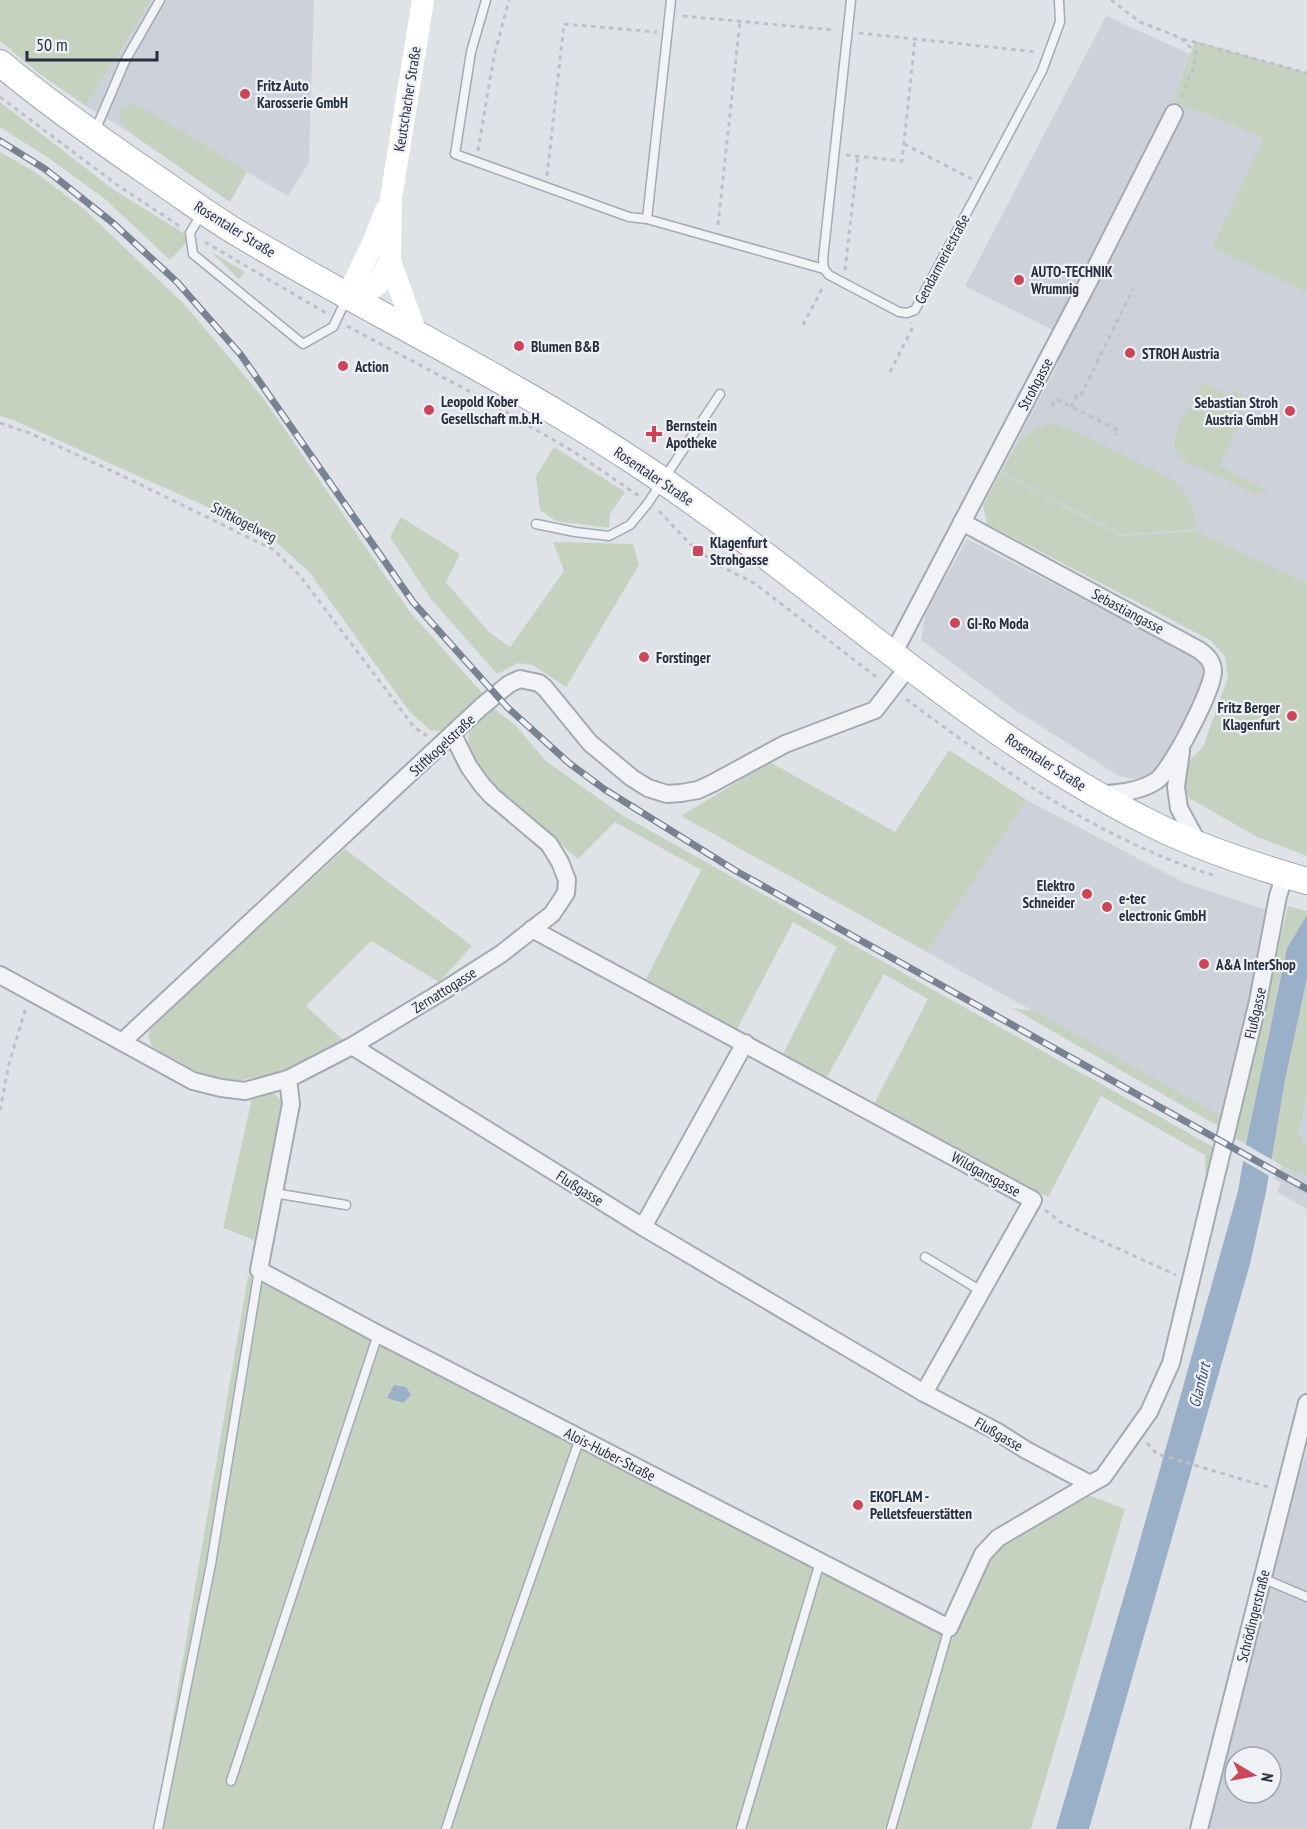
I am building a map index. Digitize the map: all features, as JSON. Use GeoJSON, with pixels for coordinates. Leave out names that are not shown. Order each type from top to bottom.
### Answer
{"type":"FeatureCollection","features":[{"type":"Feature","properties":{"kind":"main road","name":"Keutschacher Straße"},"geometry":{"type":"LineString","coordinates":[[391,198],[423,0]]}},
{"type":"Feature","properties":{"kind":"main road","name":"Rosentaler Straße"},"geometry":{"type":"LineString","coordinates":[[0,63],[93,135],[237,233],[554,412],[663,481],[726,525],[901,660],[1037,759],[1098,796],[1156,826],[1200,846],[1297,878]]}},
{"type":"Feature","properties":{"kind":"main road"},"geometry":{"type":"LineString","coordinates":[[391,198],[390,261],[416,334]]}},
{"type":"Feature","properties":{"kind":"main road"},"geometry":{"type":"LineString","coordinates":[[348,296],[391,198]]}},
{"type":"Feature","properties":{"kind":"main road"},"geometry":{"type":"LineString","coordinates":[[348,296],[366,293],[378,284],[390,261]]}},
{"type":"Feature","properties":{"kind":"street","name":"Strohgasse"},"geometry":{"type":"LineString","coordinates":[[901,660],[962,522],[1174,113]]}},
{"type":"Feature","properties":{"kind":"street","name":"Sebastiangasse"},"geometry":{"type":"LineString","coordinates":[[962,522],[1199,650],[1210,659],[1213,671],[1210,686],[1182,745],[1158,780],[1143,789],[1098,796]]}},
{"type":"Feature","properties":{"kind":"street","name":"Stiftkogelstraße"},"geometry":{"type":"LineString","coordinates":[[122,1042],[490,699],[509,684],[520,679],[531,680],[545,688],[590,743],[632,778],[648,788],[667,794],[699,790],[784,744],[875,710],[901,660]]}},
{"type":"Feature","properties":{"kind":"street","name":"Zernattogasse"},"geometry":{"type":"LineString","coordinates":[[122,1042],[193,1081],[221,1088],[245,1091],[288,1079],[352,1046],[501,954],[552,914],[566,893],[567,879],[560,862],[549,844],[487,791],[447,740]]}},
{"type":"Feature","properties":{"kind":"street","name":"Sebastiangasse"},"geometry":{"type":"LineString","coordinates":[[1182,745],[1176,787],[1179,808],[1200,846]]}},
{"type":"Feature","properties":{"kind":"street","name":"Flußgasse"},"geometry":{"type":"LineString","coordinates":[[352,1046],[643,1227],[924,1393],[1090,1484],[1103,1477],[1149,1412],[1164,1383],[1171,1363],[1258,1001],[1278,896],[1297,878]]}},
{"type":"Feature","properties":{"kind":"street","name":"Wildgansgasse"},"geometry":{"type":"LineString","coordinates":[[532,929],[1033,1200],[924,1393]]}},
{"type":"Feature","properties":{"kind":"street"},"geometry":{"type":"LineString","coordinates":[[0,975],[122,1042]]}},
{"type":"Feature","properties":{"kind":"street"},"geometry":{"type":"LineString","coordinates":[[643,1227],[745,1043]]}},
{"type":"Feature","properties":{"kind":"street"},"geometry":{"type":"LineString","coordinates":[[259,1270],[291,1104],[288,1079]]}},
{"type":"Feature","properties":{"kind":"street","name":"Alois-Huber-Straße"},"geometry":{"type":"LineString","coordinates":[[259,1270],[378,1334],[949,1628]]}},
{"type":"Feature","properties":{"kind":"street","name":"Schrödingerstraße"},"geometry":{"type":"LineString","coordinates":[[1199,1829],[1307,1403]]}},
{"type":"Feature","properties":{"kind":"street"},"geometry":{"type":"LineString","coordinates":[[949,1628],[983,1554],[998,1538],[1090,1484]]}},
{"type":"Feature","properties":{"kind":"lane"},"geometry":{"type":"LineString","coordinates":[[93,135],[125,61],[160,0]]}},
{"type":"Feature","properties":{"kind":"lane","name":"Gendarmeriestraße"},"geometry":{"type":"LineString","coordinates":[[486,0],[471,52],[455,154],[629,217],[647,219],[717,238],[827,272],[899,312],[907,313],[915,310],[1042,70],[1060,22],[1059,0]]}},
{"type":"Feature","properties":{"kind":"lane"},"geometry":{"type":"LineString","coordinates":[[647,219],[671,0]]}},
{"type":"Feature","properties":{"kind":"lane"},"geometry":{"type":"LineString","coordinates":[[827,272],[823,259],[851,0]]}},
{"type":"Feature","properties":{"kind":"lane"},"geometry":{"type":"LineString","coordinates":[[204,210],[190,233],[193,254],[303,344],[333,327],[348,296]]}},
{"type":"Feature","properties":{"kind":"lane"},"geometry":{"type":"LineString","coordinates":[[537,524],[609,536],[630,525],[663,481],[720,394]]}},
{"type":"Feature","properties":{"kind":"lane"},"geometry":{"type":"LineString","coordinates":[[274,1193],[346,1205]]}},
{"type":"Feature","properties":{"kind":"lane"},"geometry":{"type":"LineString","coordinates":[[925,1257],[981,1291]]}},
{"type":"Feature","properties":{"kind":"lane"},"geometry":{"type":"LineString","coordinates":[[158,1829],[211,1564],[259,1270]]}},
{"type":"Feature","properties":{"kind":"lane"},"geometry":{"type":"LineString","coordinates":[[231,1781],[378,1334]]}},
{"type":"Feature","properties":{"kind":"lane"},"geometry":{"type":"LineString","coordinates":[[446,1829],[487,1703],[580,1438]]}},
{"type":"Feature","properties":{"kind":"lane"},"geometry":{"type":"LineString","coordinates":[[741,1829],[820,1562]]}},
{"type":"Feature","properties":{"kind":"lane"},"geometry":{"type":"LineString","coordinates":[[1262,1578],[1307,1597]]}},
{"type":"Feature","properties":{"kind":"lane"},"geometry":{"type":"LineString","coordinates":[[891,1829],[949,1628]]}},
{"type":"Feature","properties":{"kind":"path"},"geometry":{"type":"LineString","coordinates":[[476,162],[494,56],[510,0]]}},
{"type":"Feature","properties":{"kind":"path"},"geometry":{"type":"LineString","coordinates":[[1111,0],[1140,22],[1181,38],[1307,73]]}},
{"type":"Feature","properties":{"kind":"path"},"geometry":{"type":"LineString","coordinates":[[669,15],[1048,53]]}},
{"type":"Feature","properties":{"kind":"path"},"geometry":{"type":"LineString","coordinates":[[717,238],[740,21]]}},
{"type":"Feature","properties":{"kind":"path"},"geometry":{"type":"LineString","coordinates":[[546,187],[564,24],[668,33]]}},
{"type":"Feature","properties":{"kind":"path"},"geometry":{"type":"LineString","coordinates":[[1174,113],[1193,69],[1196,53],[1181,38]]}},
{"type":"Feature","properties":{"kind":"path"},"geometry":{"type":"LineString","coordinates":[[834,154],[902,161],[915,39]]}},
{"type":"Feature","properties":{"kind":"path"},"geometry":{"type":"LineString","coordinates":[[904,144],[982,183]]}},
{"type":"Feature","properties":{"kind":"path"},"geometry":{"type":"LineString","coordinates":[[844,283],[858,156]]}},
{"type":"Feature","properties":{"kind":"path"},"geometry":{"type":"LineString","coordinates":[[803,325],[827,272]]}},
{"type":"Feature","properties":{"kind":"path"},"geometry":{"type":"LineString","coordinates":[[1071,407],[1076,396],[1080,398],[1133,289]]}},
{"type":"Feature","properties":{"kind":"path"},"geometry":{"type":"LineString","coordinates":[[890,372],[913,327],[907,313]]}},
{"type":"Feature","properties":{"kind":"path"},"geometry":{"type":"LineString","coordinates":[[1052,406],[1056,399],[1118,429],[1115,435]]}},
{"type":"Feature","properties":{"kind":"path","name":"Stiftkogelweg"},"geometry":{"type":"LineString","coordinates":[[0,423],[32,434],[129,478],[274,550],[301,577],[414,727],[447,740]]}},
{"type":"Feature","properties":{"kind":"path"},"geometry":{"type":"LineString","coordinates":[[0,1110],[9,1064],[25,1009],[33,995]]}},
{"type":"Feature","properties":{"kind":"path"},"geometry":{"type":"LineString","coordinates":[[1033,1200],[1060,1222],[1191,1282]]}},
{"type":"Feature","properties":{"kind":"path"},"geometry":{"type":"LineString","coordinates":[[1156,1454],[1284,1492]]}},
{"type":"Feature","properties":{"kind":"shaded area"},"geometry":{"type":"Polygon","coordinates":[[[151,0],[314,0],[309,162],[288,196],[247,172],[230,202],[132,134],[86,106],[151,0]]]}},
{"type":"Feature","properties":{"kind":"shaded area"},"geometry":{"type":"Polygon","coordinates":[[[1106,16],[1190,54],[1173,101],[1263,138],[1212,247],[1307,293],[1307,583],[1196,531],[1121,536],[1000,473],[1058,364],[1054,361],[1066,337],[965,286],[1106,16]]]}},
{"type":"Feature","properties":{"kind":"shaded area"},"geometry":{"type":"Polygon","coordinates":[[[967,539],[1198,659],[1205,670],[1203,683],[1165,763],[1158,772],[1147,777],[1133,779],[1119,776],[1012,708],[921,640],[926,613],[967,539]]]}},
{"type":"Feature","properties":{"kind":"shaded area"},"geometry":{"type":"Polygon","coordinates":[[[1027,800],[1183,882],[1270,911],[1222,1117],[927,952],[1027,800]]]}},
{"type":"Feature","properties":{"kind":"shaded area"},"geometry":{"type":"Polygon","coordinates":[[[1307,1096],[1307,1149],[1299,1132],[1307,1096]]]}},
{"type":"Feature","properties":{"kind":"shaded area"},"geometry":{"type":"Polygon","coordinates":[[[1282,1166],[1293,1173],[1295,1170],[1307,1176],[1307,1209],[1277,1192],[1281,1183],[1274,1179],[1282,1166]]]}},
{"type":"Feature","properties":{"kind":"shaded area"},"geometry":{"type":"Polygon","coordinates":[[[1307,1450],[1307,1829],[1208,1829],[1223,1770],[1223,1805],[1283,1805],[1283,1745],[1229,1745],[1289,1508],[1307,1450]]]}},
{"type":"Feature","properties":{"kind":"green space"},"geometry":{"type":"Polygon","coordinates":[[[0,0],[151,0],[86,106],[41,75],[0,41],[0,0]]]}},
{"type":"Feature","properties":{"kind":"green space"},"geometry":{"type":"Polygon","coordinates":[[[1195,41],[1307,73],[1307,293],[1212,247],[1263,138],[1173,101],[1195,41]]]}},
{"type":"Feature","properties":{"kind":"green space"},"geometry":{"type":"Polygon","coordinates":[[[0,102],[114,190],[185,234],[186,243],[170,260],[105,199],[50,159],[0,127],[0,102]]]}},
{"type":"Feature","properties":{"kind":"green space"},"geometry":{"type":"Polygon","coordinates":[[[129,104],[145,109],[247,171],[230,202],[132,134],[120,120],[121,110],[129,104]]]}},
{"type":"Feature","properties":{"kind":"green space"},"geometry":{"type":"Polygon","coordinates":[[[0,152],[35,172],[85,210],[185,305],[264,399],[410,612],[484,695],[446,731],[430,730],[409,711],[310,573],[273,539],[201,504],[0,416],[0,152]]]}},
{"type":"Feature","properties":{"kind":"green space"},"geometry":{"type":"Polygon","coordinates":[[[210,251],[245,272],[239,279],[210,251]]]}},
{"type":"Feature","properties":{"kind":"green space"},"geometry":{"type":"Polygon","coordinates":[[[1203,382],[1230,396],[1234,390],[1251,399],[1219,466],[1266,490],[1260,494],[1255,494],[1187,462],[1176,452],[1174,445],[1177,429],[1203,382]]]}},
{"type":"Feature","properties":{"kind":"green space"},"geometry":{"type":"Polygon","coordinates":[[[1055,424],[1068,428],[1170,478],[1186,494],[1194,514],[1196,529],[1121,534],[1002,472],[1016,446],[1028,433],[1055,424]]]}},
{"type":"Feature","properties":{"kind":"green space"},"geometry":{"type":"Polygon","coordinates":[[[554,447],[625,492],[610,514],[609,528],[556,521],[540,510],[536,476],[554,447]]]}},
{"type":"Feature","properties":{"kind":"green space"},"geometry":{"type":"Polygon","coordinates":[[[1000,473],[1121,536],[1196,531],[1307,583],[1307,856],[1257,837],[1189,798],[1183,783],[1190,760],[1203,747],[1228,677],[1225,656],[1210,640],[987,524],[983,506],[1000,473]]]}},
{"type":"Feature","properties":{"kind":"green space"},"geometry":{"type":"Polygon","coordinates":[[[401,517],[460,554],[446,582],[489,632],[510,647],[564,571],[553,542],[633,544],[639,565],[566,687],[533,665],[518,663],[497,674],[431,599],[390,537],[401,517]]]}},
{"type":"Feature","properties":{"kind":"green space"},"geometry":{"type":"Polygon","coordinates":[[[493,708],[516,726],[546,761],[622,815],[1215,1148],[1206,1182],[1205,1155],[1101,1096],[1048,1197],[874,1104],[928,999],[884,974],[827,1077],[783,1054],[837,947],[793,922],[737,1029],[645,981],[701,870],[615,822],[578,859],[491,785],[473,761],[468,747],[469,733],[493,708]]]}},
{"type":"Feature","properties":{"kind":"green space"},"geometry":{"type":"Polygon","coordinates":[[[949,750],[1027,800],[927,952],[681,816],[770,762],[895,832],[949,750]]]}},
{"type":"Feature","properties":{"kind":"green space"},"geometry":{"type":"Polygon","coordinates":[[[345,849],[472,946],[439,982],[371,941],[306,1006],[344,1041],[282,1073],[241,1080],[211,1079],[152,1047],[148,1035],[154,1023],[345,849]]]}},
{"type":"Feature","properties":{"kind":"green space"},"geometry":{"type":"Polygon","coordinates":[[[1288,906],[1307,911],[1307,915],[1287,948],[1246,1144],[1235,1138],[1288,906]]]}},
{"type":"Feature","properties":{"kind":"green space"},"geometry":{"type":"Polygon","coordinates":[[[1307,978],[1307,1096],[1299,1132],[1307,1149],[1307,1176],[1296,1170],[1294,1173],[1271,1159],[1307,978]]]}},
{"type":"Feature","properties":{"kind":"green space"},"geometry":{"type":"Polygon","coordinates":[[[1012,1008],[1035,1011],[1222,1117],[1220,1127],[1012,1008]]]}},
{"type":"Feature","properties":{"kind":"green space"},"geometry":{"type":"Polygon","coordinates":[[[274,1093],[282,1102],[254,1240],[223,1228],[252,1098],[274,1093]]]}},
{"type":"Feature","properties":{"kind":"green space"},"geometry":{"type":"Polygon","coordinates":[[[248,1276],[953,1639],[981,1571],[1005,1544],[1088,1495],[1125,1509],[1031,1829],[154,1829],[248,1276]]]}},
{"type":"Feature","properties":{"kind":"water","name":"Glanfurt"},"geometry":{"type":"Polygon","coordinates":[[[1307,915],[1307,978],[1250,1264],[1089,1829],[1056,1829],[1238,1191],[1287,948],[1307,915]]]}},
{"type":"Feature","properties":{"kind":"water"},"geometry":{"type":"Polygon","coordinates":[[[394,1385],[406,1387],[411,1395],[403,1403],[387,1398],[394,1385]]]}},
{"type":"Feature","properties":{"kind":"pier"},"geometry":{"type":"Polygon","coordinates":[[[1243,1143],[1274,1161],[1271,1177],[1240,1159],[1243,1143]]]}},
{"type":"Feature","properties":{"kind":"railway"},"geometry":{"type":"LineString","coordinates":[[0,141],[45,169],[113,223],[177,282],[241,355],[413,602],[507,707],[569,763],[604,789],[736,871],[1307,1189]]}},
{"type":"Feature","properties":{"kind":"place","name":"Fritz Auto Karosserie GmbH"},"geometry":{"type":"Point","coordinates":[245,94]}},
{"type":"Feature","properties":{"kind":"place","name":"AUTO-TECHNIK Wrumnig"},"geometry":{"type":"Point","coordinates":[1019,280]}},
{"type":"Feature","properties":{"kind":"place","name":"Blumen B&B"},"geometry":{"type":"Point","coordinates":[519,346]}},
{"type":"Feature","properties":{"kind":"place","name":"STROH Austria"},"geometry":{"type":"Point","coordinates":[1130,353]}},
{"type":"Feature","properties":{"kind":"place","name":"Action"},"geometry":{"type":"Point","coordinates":[343,366]}},
{"type":"Feature","properties":{"kind":"place","name":"Leopold Kober Gesellschaft m.b.H."},"geometry":{"type":"Point","coordinates":[429,410]}},
{"type":"Feature","properties":{"kind":"place","name":"Sebastian Stroh Austria GmbH"},"geometry":{"type":"Point","coordinates":[1290,411]}},
{"type":"Feature","properties":{"kind":"place","name":"Bernstein Apotheke"},"geometry":{"type":"Point","coordinates":[654,434]}},
{"type":"Feature","properties":{"kind":"place","name":"Klagenfurt Strohgasse"},"geometry":{"type":"Point","coordinates":[698,551]}},
{"type":"Feature","properties":{"kind":"place","name":"GI-Ro Moda"},"geometry":{"type":"Point","coordinates":[955,623]}},
{"type":"Feature","properties":{"kind":"place","name":"Forstinger"},"geometry":{"type":"Point","coordinates":[644,657]}},
{"type":"Feature","properties":{"kind":"place","name":"Fritz Berger Klagenfurt"},"geometry":{"type":"Point","coordinates":[1292,716]}},
{"type":"Feature","properties":{"kind":"place","name":"Elektro Schneider"},"geometry":{"type":"Point","coordinates":[1087,894]}},
{"type":"Feature","properties":{"kind":"place","name":"e-tec electronic GmbH"},"geometry":{"type":"Point","coordinates":[1107,907]}},
{"type":"Feature","properties":{"kind":"place","name":"A&A InterShop"},"geometry":{"type":"Point","coordinates":[1204,964]}},
{"type":"Feature","properties":{"kind":"place","name":"EKOFLAM - Pelletsfeuerstätten"},"geometry":{"type":"Point","coordinates":[858,1505]}}]}
